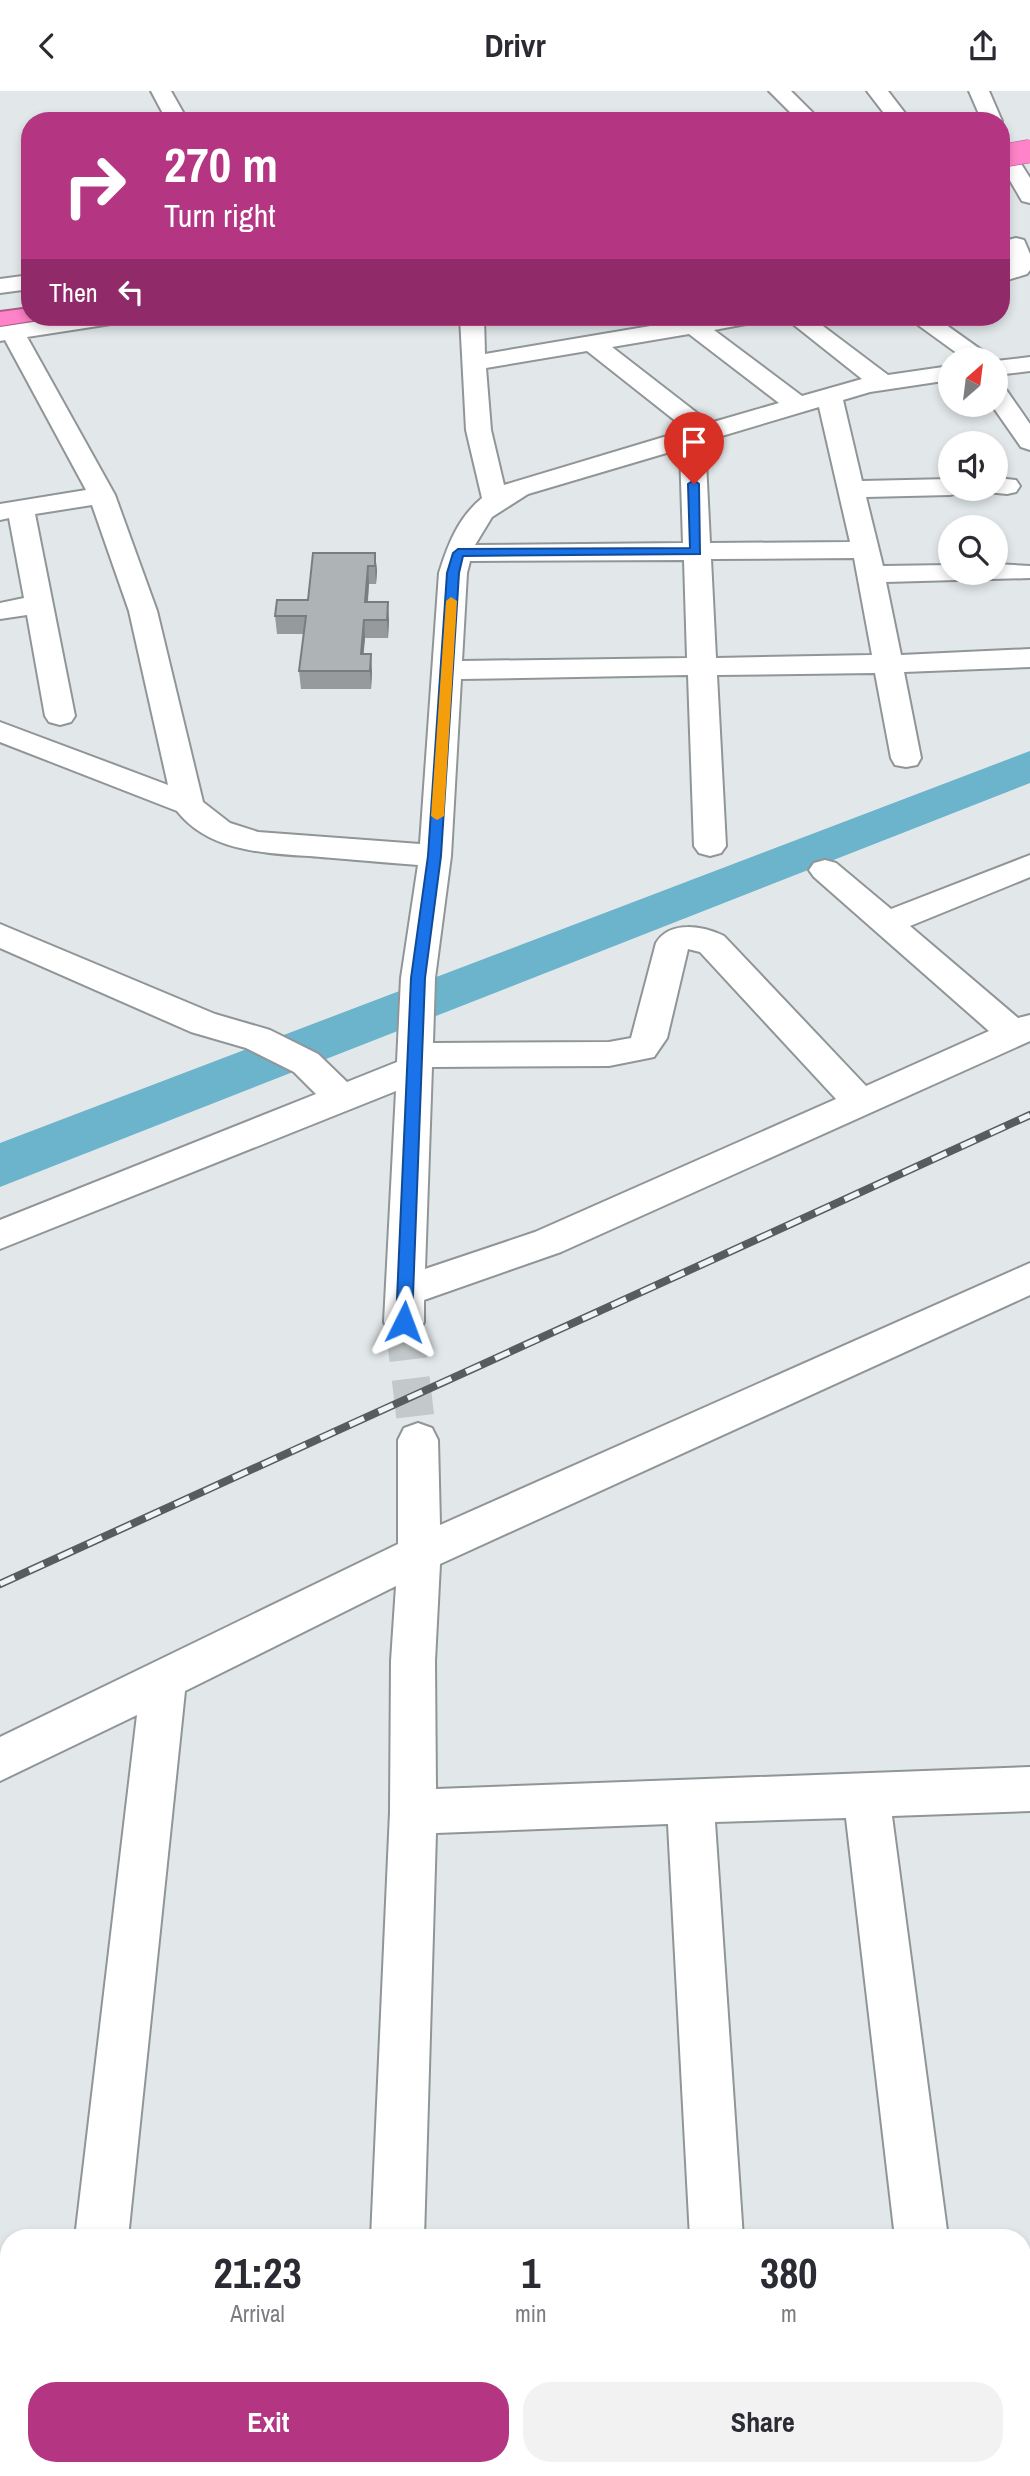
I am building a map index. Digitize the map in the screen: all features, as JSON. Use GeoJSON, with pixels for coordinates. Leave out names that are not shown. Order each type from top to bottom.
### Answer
{"type":"FeatureCollection","features":[{"type":"Feature","properties":{"kind":"highway"},"geometry":{"type":"LineString","coordinates":[[1010,154],[1030,151]]}},
{"type":"Feature","properties":{"kind":"highway"},"geometry":{"type":"LineString","coordinates":[[0,300],[21,297]]}},
{"type":"Feature","properties":{"kind":"street"},"geometry":{"type":"LineString","coordinates":[[161,91],[173,112]]}},
{"type":"Feature","properties":{"kind":"street"},"geometry":{"type":"LineString","coordinates":[[779,91],[801,112]]}},
{"type":"Feature","properties":{"kind":"street"},"geometry":{"type":"LineString","coordinates":[[877,91],[894,112]]}},
{"type":"Feature","properties":{"kind":"street"},"geometry":{"type":"LineString","coordinates":[[979,91],[988,112]]}},
{"type":"Feature","properties":{"kind":"street"},"geometry":{"type":"LineString","coordinates":[[1010,140],[1030,137]]}},
{"type":"Feature","properties":{"kind":"street"},"geometry":{"type":"LineString","coordinates":[[1010,163],[1019,179]]}},
{"type":"Feature","properties":{"kind":"street"},"geometry":{"type":"LineString","coordinates":[[1010,272],[1019,269],[1020,258],[1016,246]]}},
{"type":"Feature","properties":{"kind":"street"},"geometry":{"type":"LineString","coordinates":[[0,286],[21,283]]}},
{"type":"Feature","properties":{"kind":"street"},"geometry":{"type":"LineString","coordinates":[[10,325],[102,495],[144,611],[187,804],[199,820],[232,837],[258,842],[435,856]]}},
{"type":"Feature","properties":{"kind":"street"},"geometry":{"type":"LineString","coordinates":[[472,326],[475,417],[485,469],[495,498]]}},
{"type":"Feature","properties":{"kind":"street"},"geometry":{"type":"LineString","coordinates":[[473,363],[664,326]]}},
{"type":"Feature","properties":{"kind":"street"},"geometry":{"type":"LineString","coordinates":[[694,326],[797,405]]}},
{"type":"Feature","properties":{"kind":"street"},"geometry":{"type":"LineString","coordinates":[[808,326],[882,382]]}},
{"type":"Feature","properties":{"kind":"street"},"geometry":{"type":"LineString","coordinates":[[932,326],[964,347]]}},
{"type":"Feature","properties":{"kind":"street"},"geometry":{"type":"LineString","coordinates":[[590,342],[699,436]]}},
{"type":"Feature","properties":{"kind":"street"},"geometry":{"type":"LineString","coordinates":[[1008,367],[1030,364]]}},
{"type":"Feature","properties":{"kind":"street"},"geometry":{"type":"LineString","coordinates":[[825,870],[1022,1031],[860,1101],[404,1307],[418,978],[435,856],[453,573],[458,553],[479,511],[495,498],[519,488],[829,395],[882,382],[938,375]]}},
{"type":"Feature","properties":{"kind":"street"},"geometry":{"type":"LineString","coordinates":[[829,395],[868,562],[906,758]]}},
{"type":"Feature","properties":{"kind":"street"},"geometry":{"type":"LineString","coordinates":[[1008,410],[1030,442]]}},
{"type":"Feature","properties":{"kind":"street"},"geometry":{"type":"LineString","coordinates":[[699,436],[696,551],[710,846]]}},
{"type":"Feature","properties":{"kind":"street"},"geometry":{"type":"LineString","coordinates":[[851,489],[938,487]]}},
{"type":"Feature","properties":{"kind":"street"},"geometry":{"type":"LineString","coordinates":[[60,716],[38,604],[10,511],[102,495]]}},
{"type":"Feature","properties":{"kind":"street"},"geometry":{"type":"LineString","coordinates":[[458,553],[696,551],[1022,572]]}},
{"type":"Feature","properties":{"kind":"street"},"geometry":{"type":"LineString","coordinates":[[0,611],[38,604]]}},
{"type":"Feature","properties":{"kind":"street"},"geometry":{"type":"LineString","coordinates":[[448,670],[886,664],[1030,658]]}},
{"type":"Feature","properties":{"kind":"street"},"geometry":{"type":"LineString","coordinates":[[0,731],[187,804]]}},
{"type":"Feature","properties":{"kind":"street"},"geometry":{"type":"LineString","coordinates":[[887,923],[1030,865]]}},
{"type":"Feature","properties":{"kind":"street"},"geometry":{"type":"LineString","coordinates":[[0,1235],[341,1098],[415,1050],[609,1054],[642,1048],[650,1038],[673,943],[684,937],[699,937],[712,944],[860,1101]]}},
{"type":"Feature","properties":{"kind":"street"},"geometry":{"type":"LineString","coordinates":[[4,943],[203,1023],[258,1039],[306,1063],[341,1098]]}},
{"type":"Feature","properties":{"kind":"street"},"geometry":{"type":"LineString","coordinates":[[0,1760],[419,1555],[1030,1278]]}},
{"type":"Feature","properties":{"kind":"street"},"geometry":{"type":"LineString","coordinates":[[397,2229],[413,1812],[413,1661],[419,1555],[418,1440]]}},
{"type":"Feature","properties":{"kind":"street"},"geometry":{"type":"LineString","coordinates":[[102,2229],[164,1678]]}},
{"type":"Feature","properties":{"kind":"street"},"geometry":{"type":"LineString","coordinates":[[413,1812],[1030,1789]]}},
{"type":"Feature","properties":{"kind":"street"},"geometry":{"type":"LineString","coordinates":[[866,1794],[921,2229]]}},
{"type":"Feature","properties":{"kind":"street"},"geometry":{"type":"LineString","coordinates":[[690,1802],[715,2229]]}},
{"type":"Feature","properties":{"kind":"building"},"geometry":{"type":"Polygon","coordinates":[[[313,553],[375,553],[375,566],[368,566],[365,602],[388,602],[387,620],[364,620],[361,654],[371,654],[370,671],[299,671],[306,616],[275,616],[277,600],[308,600],[313,553]]]}},
{"type":"Feature","properties":{"kind":"waterway"},"geometry":{"type":"LineString","coordinates":[[0,1166],[1030,766]]}},
{"type":"Feature","properties":{"kind":"tunnel"},"geometry":{"type":"LineString","coordinates":[[404,1322],[418,1440]]}},
{"type":"Feature","properties":{"kind":"railway"},"geometry":{"type":"LineString","coordinates":[[0,1584],[1030,1115]]}},
{"type":"Feature","properties":{"kind":"slow traffic"},"geometry":{"type":"LineString","coordinates":[[437,816],[451,601]]}},
{"type":"Feature","properties":{"kind":"route"},"geometry":{"type":"LineString","coordinates":[[404,1322],[418,978],[435,856],[453,573],[458,553],[696,551],[694,484]]}}]}
